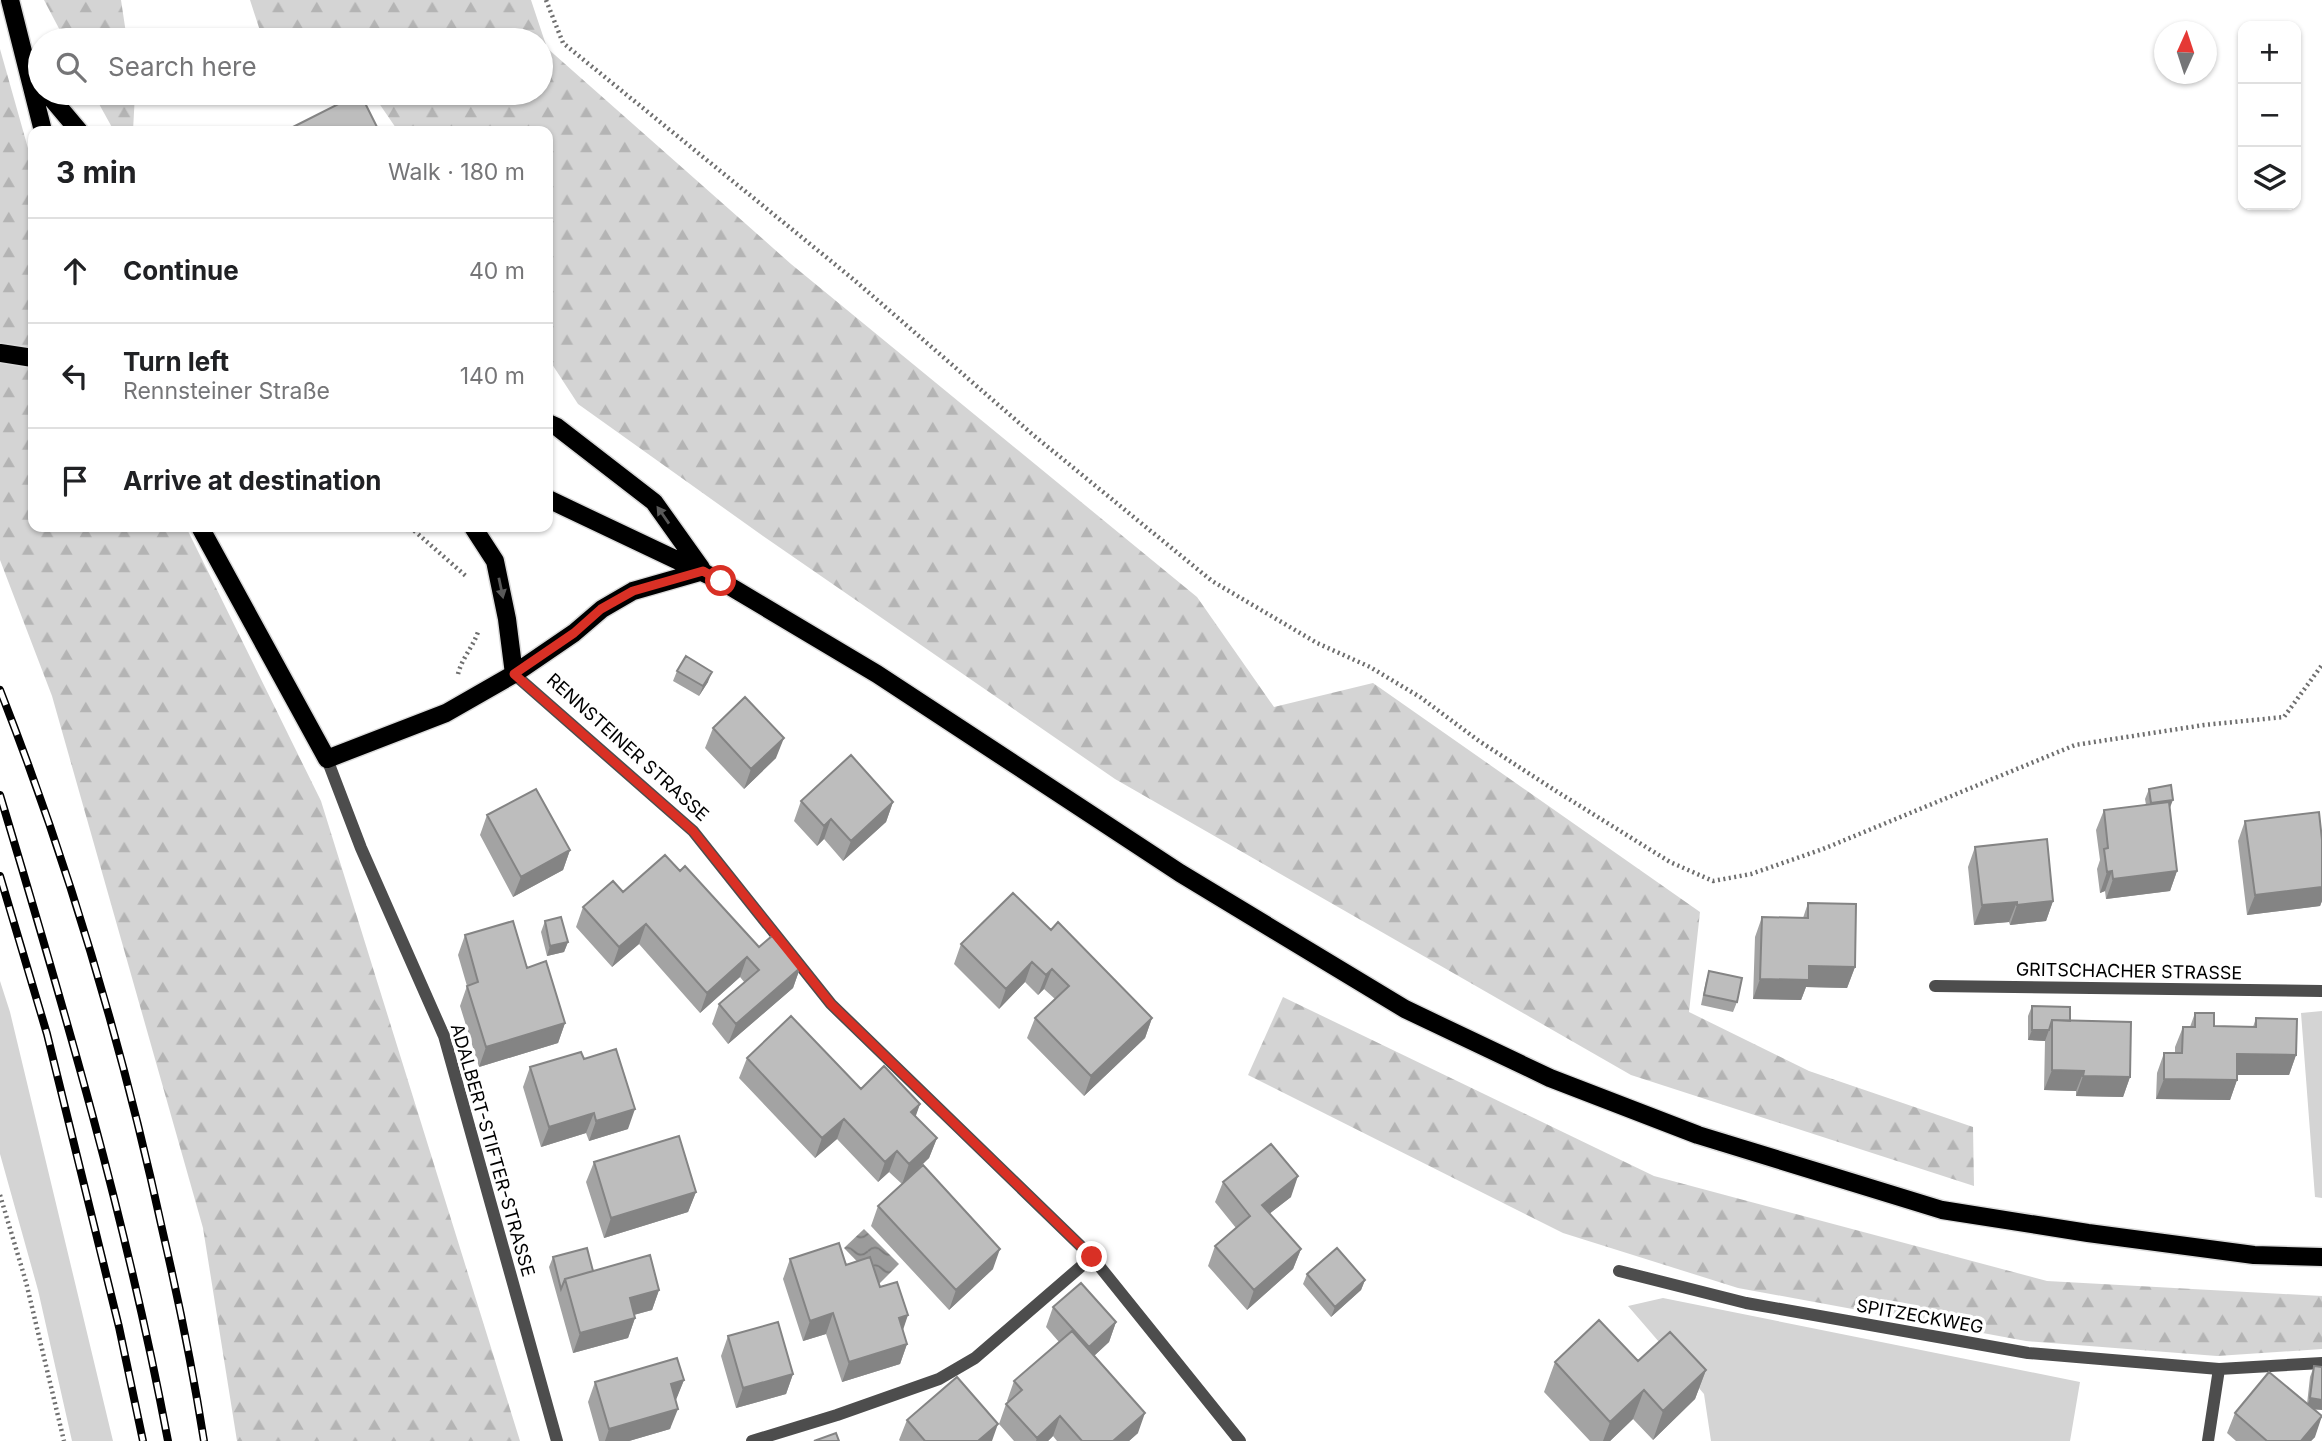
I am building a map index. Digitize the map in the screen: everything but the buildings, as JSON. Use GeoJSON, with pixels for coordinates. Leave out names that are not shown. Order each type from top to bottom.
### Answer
{"type":"FeatureCollection","features":[{"type":"Feature","properties":{"kind":"main road"},"geometry":{"type":"LineString","coordinates":[[10,0],[28,71]]}},
{"type":"Feature","properties":{"kind":"main road"},"geometry":{"type":"LineString","coordinates":[[36,105],[42,126]]}},
{"type":"Feature","properties":{"kind":"main road"},"geometry":{"type":"LineString","coordinates":[[57,105],[75,126]]}},
{"type":"Feature","properties":{"kind":"main road"},"geometry":{"type":"LineString","coordinates":[[0,354],[28,357]]}},
{"type":"Feature","properties":{"kind":"main road"},"geometry":{"type":"LineString","coordinates":[[553,425],[654,502],[703,571]]}},
{"type":"Feature","properties":{"kind":"main road"},"geometry":{"type":"LineString","coordinates":[[553,501],[703,571],[877,674],[1180,873],[1405,1009],[1550,1078],[1698,1135],[1942,1210],[2253,1255],[2322,1257]]}},
{"type":"Feature","properties":{"kind":"main road"},"geometry":{"type":"LineString","coordinates":[[204,532],[327,759],[446,713],[514,674],[574,633],[601,609],[633,591],[703,571]]}},
{"type":"Feature","properties":{"kind":"main road"},"geometry":{"type":"LineString","coordinates":[[476,532],[495,561],[508,619],[514,674]]}},
{"type":"Feature","properties":{"kind":"street","name":"RENNSTEINER STRASSE"},"geometry":{"type":"LineString","coordinates":[[514,674],[693,831],[831,1004],[1092,1257],[1240,1441]]}},
{"type":"Feature","properties":{"kind":"street","name":"ADALBERT-STIFTER-STRASSE"},"geometry":{"type":"LineString","coordinates":[[327,759],[361,848],[444,1036],[558,1441]]}},
{"type":"Feature","properties":{"kind":"street","name":"GRITSCHACHER STRASSE"},"geometry":{"type":"LineString","coordinates":[[1935,986],[2322,991]]}},
{"type":"Feature","properties":{"kind":"street"},"geometry":{"type":"LineString","coordinates":[[752,1441],[837,1416],[939,1379],[975,1358],[1092,1257]]}},
{"type":"Feature","properties":{"kind":"street","name":"SPITZECKWEG"},"geometry":{"type":"LineString","coordinates":[[1619,1272],[1746,1303],[2028,1353],[2219,1369],[2322,1363]]}},
{"type":"Feature","properties":{"kind":"street"},"geometry":{"type":"LineString","coordinates":[[2208,1441],[2219,1369]]}},
{"type":"Feature","properties":{"kind":"path"},"geometry":{"type":"LineString","coordinates":[[546,0],[562,43],[853,279],[1032,434],[1212,581],[1317,643],[1370,667],[1420,697],[1479,741],[1670,862],[1713,881],[1751,874],[1823,849],[2075,745],[2204,725],[2284,717],[2322,665]]}},
{"type":"Feature","properties":{"kind":"path"},"geometry":{"type":"LineString","coordinates":[[416,532],[471,581]]}},
{"type":"Feature","properties":{"kind":"path"},"geometry":{"type":"LineString","coordinates":[[446,713],[460,665],[474,645],[480,625]]}},
{"type":"Feature","properties":{"kind":"path"},"geometry":{"type":"LineString","coordinates":[[0,1195],[26,1282],[64,1441]]}},
{"type":"Feature","properties":{"kind":"green space"},"geometry":{"type":"Polygon","coordinates":[[[44,0],[121,0],[125,28],[59,28],[44,0]]]}},
{"type":"Feature","properties":{"kind":"green space"},"geometry":{"type":"Polygon","coordinates":[[[250,0],[531,0],[540,28],[259,28],[250,0]]]}},
{"type":"Feature","properties":{"kind":"green space"},"geometry":{"type":"Polygon","coordinates":[[[0,49],[28,148],[28,532],[188,532],[321,801],[520,1441],[237,1441],[203,1228],[52,696],[0,560],[0,49]]]}},
{"type":"Feature","properties":{"kind":"green space"},"geometry":{"type":"Polygon","coordinates":[[[553,53],[791,264],[1197,597],[1274,707],[1373,683],[1700,912],[1689,1012],[1809,1071],[1973,1127],[1974,1186],[1631,1075],[1115,779],[763,536],[578,404],[553,366],[553,126],[395,126],[380,105],[553,105],[553,53]]]}},
{"type":"Feature","properties":{"kind":"green space"},"geometry":{"type":"Polygon","coordinates":[[[100,105],[134,105],[133,126],[111,126],[100,105]]]}},
{"type":"Feature","properties":{"kind":"green space"},"geometry":{"type":"Polygon","coordinates":[[[0,981],[10,1012],[113,1441],[72,1441],[38,1290],[0,1154],[0,981]]]}},
{"type":"Feature","properties":{"kind":"green space"},"geometry":{"type":"Polygon","coordinates":[[[1283,997],[1654,1176],[2047,1281],[2322,1296],[2322,1349],[2217,1356],[2026,1341],[1738,1288],[1563,1233],[1248,1075],[1283,997]]]}},
{"type":"Feature","properties":{"kind":"green space"},"geometry":{"type":"Polygon","coordinates":[[[2322,1011],[2322,1198],[2315,1197],[2301,1013],[2322,1011]]]}},
{"type":"Feature","properties":{"kind":"green space"},"geometry":{"type":"Polygon","coordinates":[[[1663,1298],[2080,1382],[2070,1441],[1711,1441],[1704,1394],[1628,1306],[1663,1298]]]}},
{"type":"Feature","properties":{"kind":"water"},"geometry":{"type":"Polygon","coordinates":[[[864,1229],[899,1264],[879,1284],[844,1248],[864,1229]]]}},
{"type":"Feature","properties":{"kind":"railway"},"geometry":{"type":"LineString","coordinates":[[0,690],[49,823],[112,1026],[169,1259],[204,1441]]}},
{"type":"Feature","properties":{"kind":"railway"},"geometry":{"type":"LineString","coordinates":[[0,795],[93,1116],[152,1359],[168,1441]]}},
{"type":"Feature","properties":{"kind":"railway"},"geometry":{"type":"LineString","coordinates":[[0,876],[47,1034],[119,1327],[143,1441]]}},
{"type":"Feature","properties":{"kind":"route"},"geometry":{"type":"LineString","coordinates":[[721,581],[703,571],[633,591],[601,609],[574,633],[514,674],[693,831],[831,1004],[1092,1257]]}}]}
